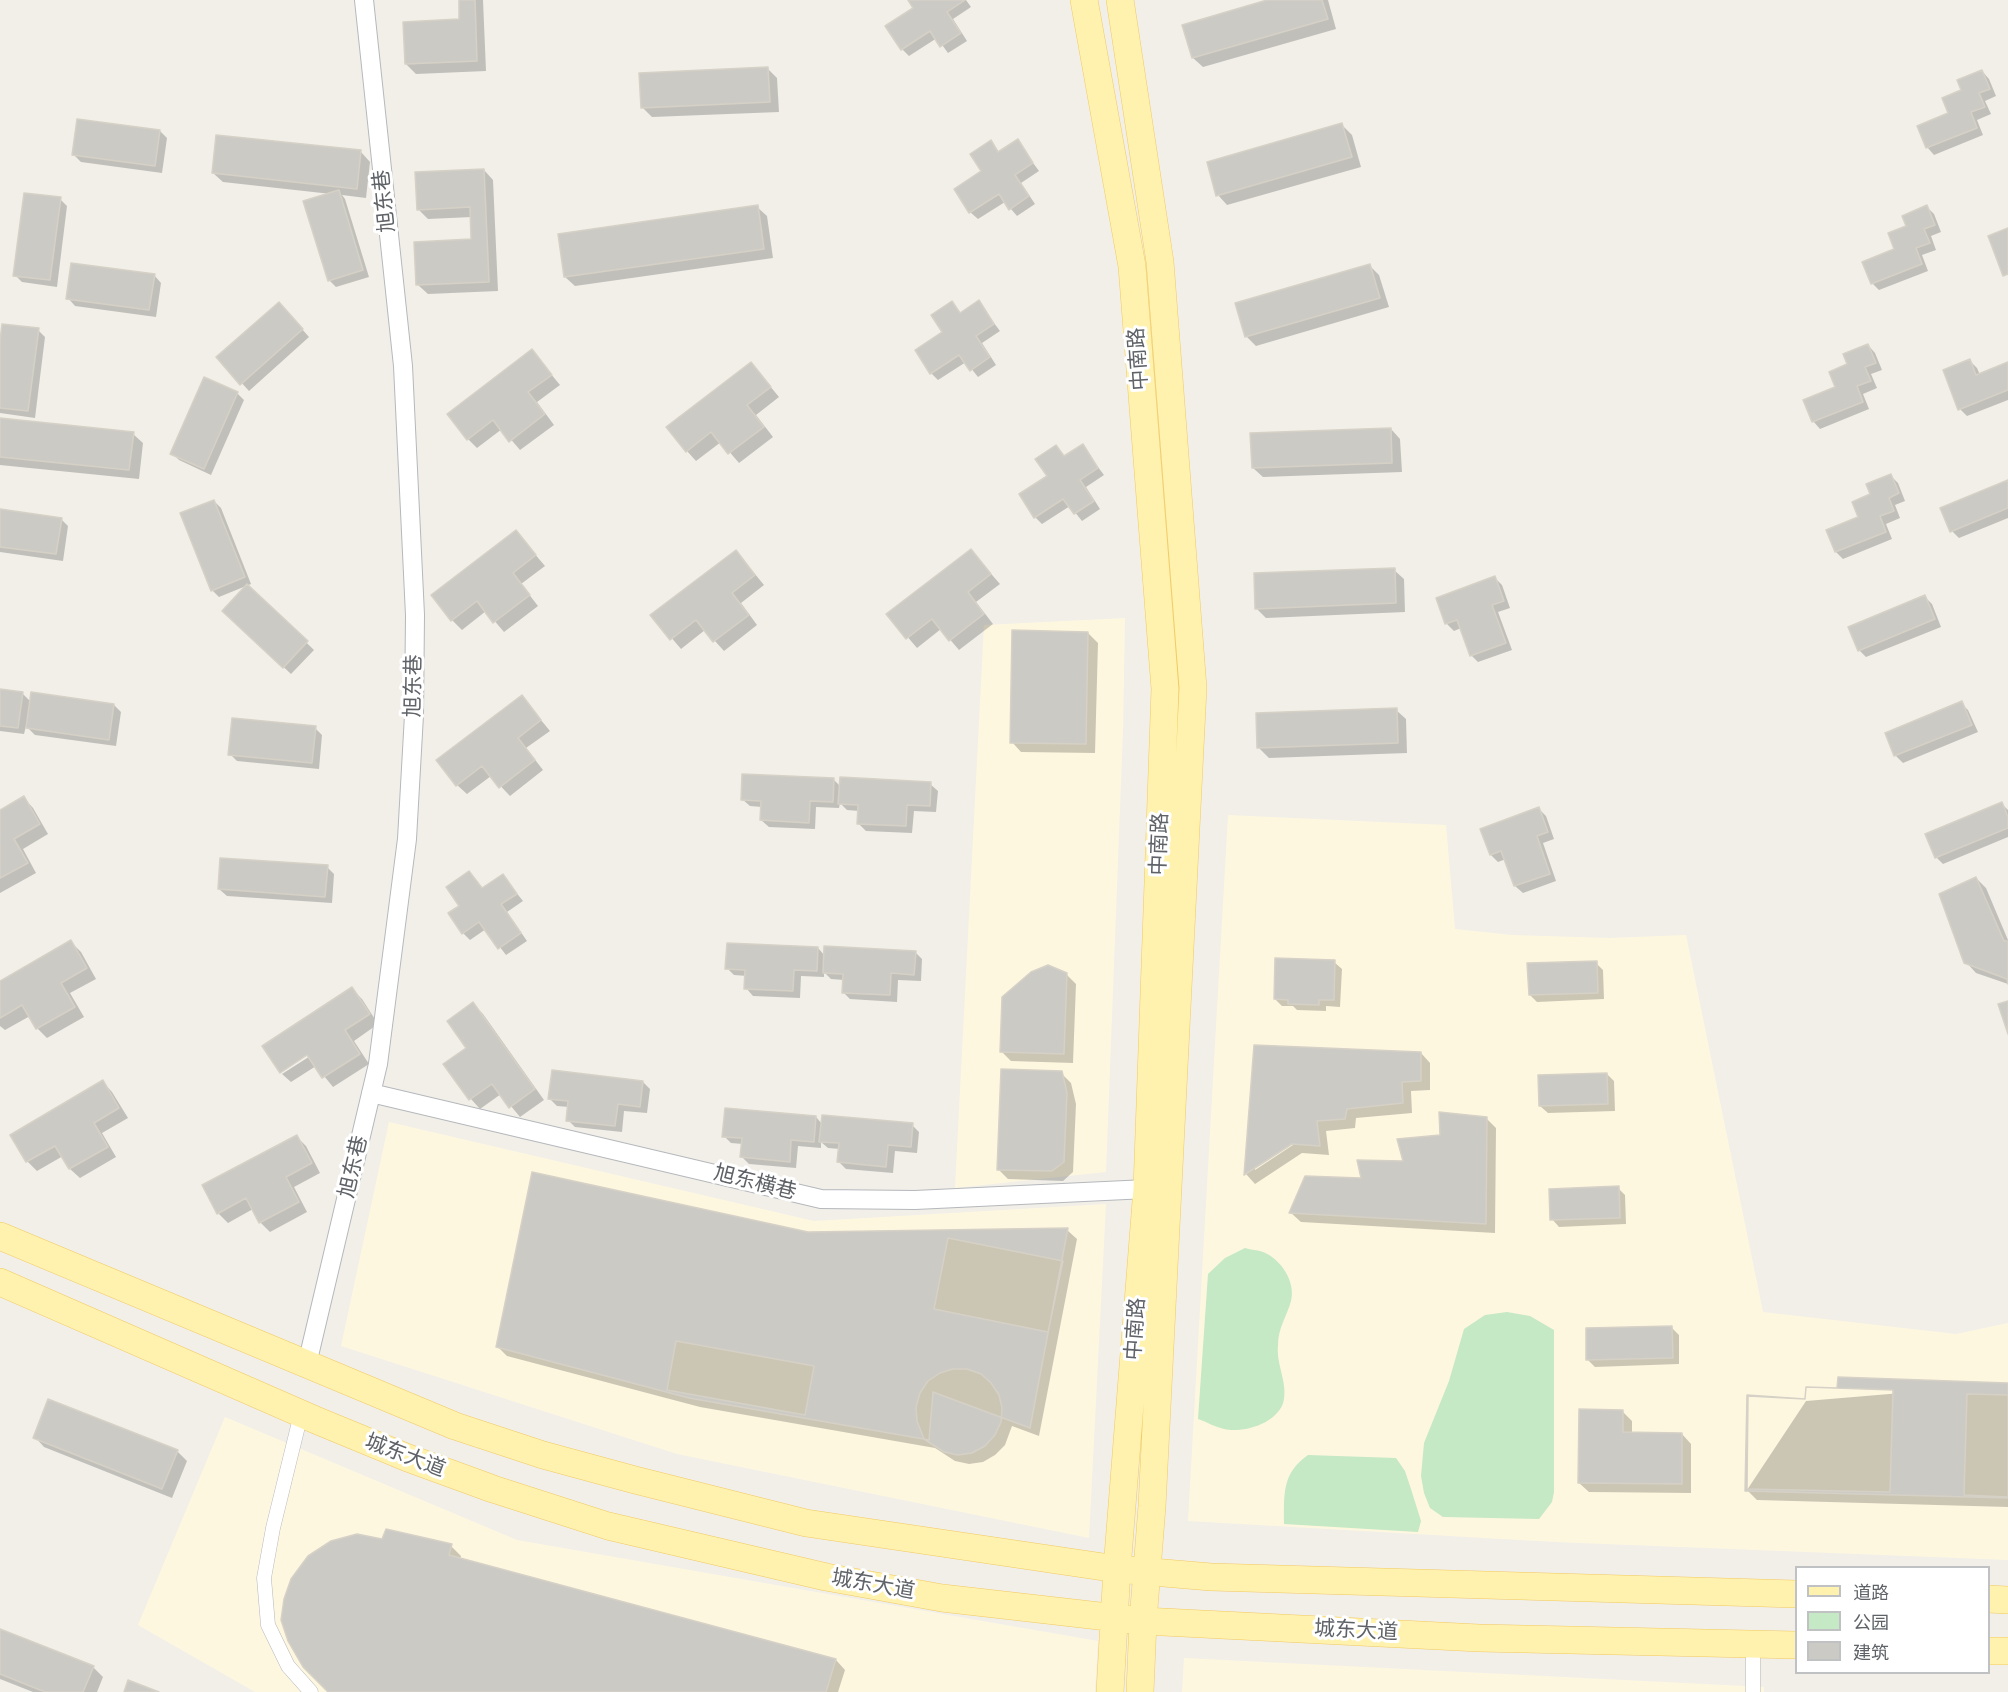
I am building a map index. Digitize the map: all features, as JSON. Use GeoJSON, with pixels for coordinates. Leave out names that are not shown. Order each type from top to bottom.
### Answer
{"type":"FeatureCollection","features":[{"type":"Feature","properties":{"kind":"main road","name":"中南路"},"geometry":{"type":"LineString","coordinates":[[1084,0],[1132,266],[1165,689],[1147,1189],[1117,1569],[1110,1692]]}},
{"type":"Feature","properties":{"kind":"main road","name":"中南路"},"geometry":{"type":"LineString","coordinates":[[1120,0],[1160,262],[1193,688],[1152,1506],[1140,1692]]}},
{"type":"Feature","properties":{"kind":"main road"},"geometry":{"type":"LineString","coordinates":[[0,1236],[466,1429],[543,1455],[716,1501],[807,1522],[1146,1572],[1223,1577],[1795,1594]]}},
{"type":"Feature","properties":{"kind":"main road","name":"城东大道"},"geometry":{"type":"LineString","coordinates":[[0,1282],[301,1414],[408,1458],[493,1489],[608,1526],[826,1577],[942,1598],[1143,1621],[1479,1638],[1795,1645]]}},
{"type":"Feature","properties":{"kind":"main road"},"geometry":{"type":"LineString","coordinates":[[1990,1599],[2008,1600]]}},
{"type":"Feature","properties":{"kind":"main road"},"geometry":{"type":"LineString","coordinates":[[1990,1651],[2008,1651]]}},
{"type":"Feature","properties":{"kind":"street","name":"旭东巷"},"geometry":{"type":"LineString","coordinates":[[307,1364],[378,1064],[407,839],[414,715],[415,615],[403,366],[364,0]]}},
{"type":"Feature","properties":{"kind":"street","name":"旭东横巷"},"geometry":{"type":"LineString","coordinates":[[371,1093],[821,1199],[915,1200],[1147,1189]]}},
{"type":"Feature","properties":{"kind":"street"},"geometry":{"type":"LineString","coordinates":[[301,1414],[273,1528],[264,1578],[268,1625],[288,1666],[311,1692]]}},
{"type":"Feature","properties":{"kind":"street"},"geometry":{"type":"LineString","coordinates":[[1753,1644],[1753,1692]]}},
{"type":"Feature","properties":{"kind":"shaded area"},"geometry":{"type":"Polygon","coordinates":[[[1125,618],[1123,730],[1106,1172],[955,1188],[984,625],[1125,618]]]}},
{"type":"Feature","properties":{"kind":"shaded area"},"geometry":{"type":"Polygon","coordinates":[[[1228,815],[1446,825],[1455,929],[1512,935],[1609,938],[1686,935],[1763,1312],[1956,1334],[2008,1323],[2008,1560],[1555,1542],[1188,1521],[1228,815]]]}},
{"type":"Feature","properties":{"kind":"shaded area"},"geometry":{"type":"Polygon","coordinates":[[[389,1122],[814,1221],[1106,1204],[1089,1538],[677,1454],[341,1346],[389,1122]]]}},
{"type":"Feature","properties":{"kind":"shaded area"},"geometry":{"type":"Polygon","coordinates":[[[225,1417],[517,1540],[1098,1641],[1095,1692],[255,1692],[138,1625],[225,1417]]]}},
{"type":"Feature","properties":{"kind":"shaded area"},"geometry":{"type":"Polygon","coordinates":[[[1184,1658],[1764,1687],[1764,1692],[1182,1692],[1184,1658]]]}},
{"type":"Feature","properties":{"kind":"green space"},"geometry":{"type":"Polygon","coordinates":[[[1245,1248],[1270,1255],[1286,1272],[1291,1286],[1291,1301],[1278,1339],[1285,1392],[1281,1407],[1269,1420],[1251,1428],[1232,1430],[1198,1419],[1208,1274],[1225,1258],[1245,1248]]]}},
{"type":"Feature","properties":{"kind":"green space"},"geometry":{"type":"Polygon","coordinates":[[[1507,1312],[1530,1316],[1554,1330],[1554,1492],[1552,1502],[1539,1519],[1443,1517],[1430,1508],[1424,1493],[1421,1476],[1424,1443],[1449,1381],[1464,1329],[1485,1315],[1507,1312]]]}},
{"type":"Feature","properties":{"kind":"green space"},"geometry":{"type":"Polygon","coordinates":[[[1308,1455],[1396,1458],[1405,1471],[1421,1521],[1418,1532],[1284,1524],[1286,1485],[1293,1469],[1308,1455]]]}},
{"type":"Feature","properties":{"kind":"building"},"geometry":{"type":"Polygon","coordinates":[[[459,0],[475,0],[477,61],[405,64],[403,22],[459,19],[459,0]]]}},
{"type":"Feature","properties":{"kind":"building"},"geometry":{"type":"Polygon","coordinates":[[[908,0],[965,0],[947,12],[961,33],[940,47],[930,31],[901,50],[885,26],[913,8],[908,0]]]}},
{"type":"Feature","properties":{"kind":"building"},"geometry":{"type":"Polygon","coordinates":[[[1267,0],[1322,0],[1328,19],[1192,58],[1182,25],[1267,0]]]}},
{"type":"Feature","properties":{"kind":"building"},"geometry":{"type":"Polygon","coordinates":[[[768,67],[770,102],[641,108],[639,73],[768,67]]]}},
{"type":"Feature","properties":{"kind":"building"},"geometry":{"type":"Polygon","coordinates":[[[1982,70],[1990,89],[1979,93],[1985,107],[1971,112],[1977,128],[1926,148],[1917,126],[1948,113],[1942,98],[1961,90],[1957,80],[1982,70]]]}},
{"type":"Feature","properties":{"kind":"building"},"geometry":{"type":"Polygon","coordinates":[[[77,119],[160,130],[155,166],[72,155],[77,119]]]}},
{"type":"Feature","properties":{"kind":"building"},"geometry":{"type":"Polygon","coordinates":[[[1342,123],[1352,157],[1216,196],[1207,162],[1342,123]]]}},
{"type":"Feature","properties":{"kind":"building"},"geometry":{"type":"Polygon","coordinates":[[[216,135],[361,150],[357,189],[212,173],[216,135]]]}},
{"type":"Feature","properties":{"kind":"building"},"geometry":{"type":"Polygon","coordinates":[[[1018,139],[1033,163],[1015,175],[1029,196],[1009,210],[999,194],[969,213],[954,189],[981,171],[970,154],[991,140],[998,152],[1018,139]]]}},
{"type":"Feature","properties":{"kind":"building"},"geometry":{"type":"Polygon","coordinates":[[[484,169],[489,282],[416,285],[414,242],[471,239],[470,207],[417,210],[415,172],[484,169]]]}},
{"type":"Feature","properties":{"kind":"building"},"geometry":{"type":"Polygon","coordinates":[[[339,190],[363,270],[328,281],[303,201],[339,190]]]}},
{"type":"Feature","properties":{"kind":"building"},"geometry":{"type":"Polygon","coordinates":[[[24,193],[61,197],[50,280],[13,276],[24,193]]]}},
{"type":"Feature","properties":{"kind":"building"},"geometry":{"type":"Polygon","coordinates":[[[758,205],[764,249],[564,277],[558,234],[758,205]]]}},
{"type":"Feature","properties":{"kind":"building"},"geometry":{"type":"Polygon","coordinates":[[[1927,205],[1935,225],[1924,229],[1930,243],[1916,248],[1922,264],[1871,284],[1862,262],[1894,249],[1888,233],[1906,226],[1902,216],[1927,205]]]}},
{"type":"Feature","properties":{"kind":"building"},"geometry":{"type":"Polygon","coordinates":[[[2008,228],[2008,274],[2003,276],[1988,236],[2008,228]]]}},
{"type":"Feature","properties":{"kind":"building"},"geometry":{"type":"Polygon","coordinates":[[[71,263],[155,274],[149,310],[66,299],[71,263]]]}},
{"type":"Feature","properties":{"kind":"building"},"geometry":{"type":"Polygon","coordinates":[[[1370,264],[1380,298],[1245,337],[1235,303],[1370,264]]]}},
{"type":"Feature","properties":{"kind":"building"},"geometry":{"type":"Polygon","coordinates":[[[979,300],[994,324],[976,336],[990,357],[970,371],[959,355],[930,374],[915,350],[942,332],[931,315],[952,301],[960,313],[979,300]]]}},
{"type":"Feature","properties":{"kind":"building"},"geometry":{"type":"Polygon","coordinates":[[[279,302],[303,329],[240,385],[216,357],[279,302]]]}},
{"type":"Feature","properties":{"kind":"building"},"geometry":{"type":"Polygon","coordinates":[[[2,324],[39,328],[28,411],[0,408],[2,324]]]}},
{"type":"Feature","properties":{"kind":"building"},"geometry":{"type":"Polygon","coordinates":[[[1868,344],[1876,363],[1865,367],[1871,381],[1857,386],[1863,402],[1812,422],[1803,400],[1835,387],[1829,372],[1847,364],[1843,354],[1868,344]]]}},
{"type":"Feature","properties":{"kind":"building"},"geometry":{"type":"Polygon","coordinates":[[[532,349],[552,375],[528,392],[545,414],[509,442],[493,420],[467,440],[447,414],[532,349]]]}},
{"type":"Feature","properties":{"kind":"building"},"geometry":{"type":"Polygon","coordinates":[[[1970,359],[1976,375],[2008,362],[2008,390],[1958,410],[1943,370],[1970,359]]]}},
{"type":"Feature","properties":{"kind":"building"},"geometry":{"type":"Polygon","coordinates":[[[751,362],[771,387],[747,405],[764,427],[728,454],[711,432],[686,452],[666,427],[751,362]]]}},
{"type":"Feature","properties":{"kind":"building"},"geometry":{"type":"Polygon","coordinates":[[[204,377],[238,392],[204,469],[170,454],[204,377]]]}},
{"type":"Feature","properties":{"kind":"building"},"geometry":{"type":"Polygon","coordinates":[[[0,418],[134,432],[129,470],[0,457],[0,418]]]}},
{"type":"Feature","properties":{"kind":"building"},"geometry":{"type":"Polygon","coordinates":[[[1391,428],[1392,463],[1252,468],[1250,433],[1391,428]]]}},
{"type":"Feature","properties":{"kind":"building"},"geometry":{"type":"Polygon","coordinates":[[[1083,444],[1098,468],[1080,480],[1094,501],[1074,514],[1063,499],[1034,518],[1019,494],[1047,476],[1035,459],[1056,445],[1064,456],[1083,444]]]}},
{"type":"Feature","properties":{"kind":"building"},"geometry":{"type":"Polygon","coordinates":[[[1891,474],[1899,493],[1889,498],[1894,511],[1880,516],[1886,532],[1835,552],[1826,530],[1858,517],[1852,502],[1870,494],[1866,484],[1891,474]]]}},
{"type":"Feature","properties":{"kind":"building"},"geometry":{"type":"Polygon","coordinates":[[[2008,480],[2008,508],[1950,532],[1940,508],[2008,480]]]}},
{"type":"Feature","properties":{"kind":"building"},"geometry":{"type":"Polygon","coordinates":[[[214,500],[245,577],[211,591],[180,513],[214,500]]]}},
{"type":"Feature","properties":{"kind":"building"},"geometry":{"type":"Polygon","coordinates":[[[0,509],[62,518],[56,554],[0,547],[0,509]]]}},
{"type":"Feature","properties":{"kind":"building"},"geometry":{"type":"Polygon","coordinates":[[[516,530],[536,555],[513,573],[530,595],[493,623],[477,601],[451,621],[431,595],[516,530]]]}},
{"type":"Feature","properties":{"kind":"building"},"geometry":{"type":"Polygon","coordinates":[[[971,549],[991,574],[968,592],[984,614],[949,641],[932,619],[906,639],[886,614],[971,549]]]}},
{"type":"Feature","properties":{"kind":"building"},"geometry":{"type":"Polygon","coordinates":[[[736,550],[755,575],[732,593],[749,615],[713,642],[696,620],[670,640],[650,615],[736,550]]]}},
{"type":"Feature","properties":{"kind":"building"},"geometry":{"type":"Polygon","coordinates":[[[1395,568],[1396,603],[1255,609],[1254,573],[1395,568]]]}},
{"type":"Feature","properties":{"kind":"building"},"geometry":{"type":"Polygon","coordinates":[[[1495,576],[1504,601],[1492,605],[1506,643],[1470,656],[1457,620],[1445,624],[1436,598],[1495,576]]]}},
{"type":"Feature","properties":{"kind":"building"},"geometry":{"type":"Polygon","coordinates":[[[247,584],[308,641],[283,668],[222,611],[247,584]]]}},
{"type":"Feature","properties":{"kind":"building"},"geometry":{"type":"Polygon","coordinates":[[[1925,595],[1935,619],[1858,651],[1848,627],[1925,595]]]}},
{"type":"Feature","properties":{"kind":"building"},"geometry":{"type":"Polygon","coordinates":[[[1012,630],[1088,632],[1086,744],[1010,743],[1012,630]]]}},
{"type":"Feature","properties":{"kind":"building"},"geometry":{"type":"Polygon","coordinates":[[[0,689],[23,692],[18,728],[0,726],[0,689]]]}},
{"type":"Feature","properties":{"kind":"building"},"geometry":{"type":"Polygon","coordinates":[[[31,692],[114,704],[109,740],[26,728],[31,692]]]}},
{"type":"Feature","properties":{"kind":"building"},"geometry":{"type":"Polygon","coordinates":[[[522,695],[541,720],[518,738],[535,760],[499,788],[482,766],[456,786],[436,760],[522,695]]]}},
{"type":"Feature","properties":{"kind":"building"},"geometry":{"type":"Polygon","coordinates":[[[1962,701],[1972,725],[1894,756],[1885,733],[1962,701]]]}},
{"type":"Feature","properties":{"kind":"building"},"geometry":{"type":"Polygon","coordinates":[[[1397,708],[1398,743],[1257,748],[1256,713],[1397,708]]]}},
{"type":"Feature","properties":{"kind":"building"},"geometry":{"type":"Polygon","coordinates":[[[232,718],[316,726],[312,763],[228,755],[232,718]]]}},
{"type":"Feature","properties":{"kind":"building"},"geometry":{"type":"Polygon","coordinates":[[[742,774],[834,778],[833,802],[810,801],[809,823],[760,820],[761,801],[741,800],[742,774]]]}},
{"type":"Feature","properties":{"kind":"building"},"geometry":{"type":"Polygon","coordinates":[[[840,777],[931,782],[930,806],[907,805],[906,826],[857,824],[858,805],[838,804],[840,777]]]}},
{"type":"Feature","properties":{"kind":"building"},"geometry":{"type":"Polygon","coordinates":[[[24,796],[40,824],[14,839],[28,863],[0,878],[0,810],[24,796]]]}},
{"type":"Feature","properties":{"kind":"building"},"geometry":{"type":"Polygon","coordinates":[[[2002,802],[2008,817],[2008,828],[1935,858],[1925,834],[2002,802]]]}},
{"type":"Feature","properties":{"kind":"building"},"geometry":{"type":"Polygon","coordinates":[[[1539,807],[1548,832],[1537,836],[1550,874],[1514,886],[1501,851],[1490,855],[1480,829],[1539,807]]]}},
{"type":"Feature","properties":{"kind":"building"},"geometry":{"type":"Polygon","coordinates":[[[220,858],[328,865],[325,897],[218,889],[220,858]]]}},
{"type":"Feature","properties":{"kind":"building"},"geometry":{"type":"Polygon","coordinates":[[[469,871],[482,888],[503,874],[517,894],[501,904],[521,933],[498,949],[479,922],[462,934],[448,913],[459,906],[446,887],[469,871]]]}},
{"type":"Feature","properties":{"kind":"building"},"geometry":{"type":"Polygon","coordinates":[[[1976,877],[2004,941],[2008,941],[2008,984],[2007,979],[1964,963],[1939,894],[1976,877]]]}},
{"type":"Feature","properties":{"kind":"building"},"geometry":{"type":"Polygon","coordinates":[[[71,940],[87,968],[61,983],[75,1007],[36,1029],[22,1005],[0,1018],[0,981],[71,940]]]}},
{"type":"Feature","properties":{"kind":"building"},"geometry":{"type":"Polygon","coordinates":[[[727,943],[818,947],[817,971],[794,970],[793,991],[744,989],[745,970],[725,969],[727,943]]]}},
{"type":"Feature","properties":{"kind":"building"},"geometry":{"type":"Polygon","coordinates":[[[824,946],[916,951],[914,975],[891,973],[890,995],[842,993],[843,974],[823,973],[824,946]]]}},
{"type":"Feature","properties":{"kind":"building"},"geometry":{"type":"Polygon","coordinates":[[[1275,958],[1335,960],[1334,1000],[1319,1000],[1319,1005],[1288,1004],[1288,1000],[1274,999],[1275,958]]]}},
{"type":"Feature","properties":{"kind":"building"},"geometry":{"type":"Polygon","coordinates":[[[1597,961],[1598,993],[1529,995],[1527,963],[1597,961]]]}},
{"type":"Feature","properties":{"kind":"building"},"geometry":{"type":"Polygon","coordinates":[[[1048,965],[1067,973],[1064,1054],[1000,1052],[1002,997],[1031,972],[1048,965]]]}},
{"type":"Feature","properties":{"kind":"building"},"geometry":{"type":"Polygon","coordinates":[[[352,987],[370,1014],[345,1030],[360,1054],[322,1078],[307,1055],[280,1073],[262,1046],[352,987]]]}},
{"type":"Feature","properties":{"kind":"building"},"geometry":{"type":"Polygon","coordinates":[[[2008,1001],[2008,1034],[1998,1004],[2008,1001]]]}},
{"type":"Feature","properties":{"kind":"building"},"geometry":{"type":"Polygon","coordinates":[[[473,1002],[535,1089],[509,1108],[492,1084],[469,1100],[443,1064],[466,1048],[447,1021],[473,1002]]]}},
{"type":"Feature","properties":{"kind":"building"},"geometry":{"type":"Polygon","coordinates":[[[1254,1045],[1421,1052],[1421,1081],[1402,1082],[1403,1103],[1347,1109],[1345,1119],[1317,1121],[1320,1146],[1292,1144],[1244,1175],[1254,1045]]]}},
{"type":"Feature","properties":{"kind":"building"},"geometry":{"type":"Polygon","coordinates":[[[1001,1069],[1062,1071],[1067,1093],[1064,1162],[1052,1171],[997,1170],[1001,1069]]]}},
{"type":"Feature","properties":{"kind":"building"},"geometry":{"type":"Polygon","coordinates":[[[552,1070],[643,1081],[640,1107],[618,1104],[615,1126],[566,1121],[568,1101],[548,1099],[552,1070]]]}},
{"type":"Feature","properties":{"kind":"building"},"geometry":{"type":"Polygon","coordinates":[[[1607,1073],[1608,1104],[1539,1106],[1538,1075],[1607,1073]]]}},
{"type":"Feature","properties":{"kind":"building"},"geometry":{"type":"Polygon","coordinates":[[[103,1080],[119,1108],[94,1123],[108,1147],[69,1169],[55,1146],[26,1162],[10,1135],[103,1080]]]}},
{"type":"Feature","properties":{"kind":"building"},"geometry":{"type":"Polygon","coordinates":[[[725,1108],[816,1116],[814,1142],[791,1140],[790,1162],[740,1157],[742,1138],[722,1137],[725,1108]]]}},
{"type":"Feature","properties":{"kind":"building"},"geometry":{"type":"Polygon","coordinates":[[[1439,1112],[1487,1117],[1486,1224],[1289,1213],[1305,1176],[1361,1178],[1357,1160],[1403,1161],[1397,1139],[1440,1135],[1439,1112]]]}},
{"type":"Feature","properties":{"kind":"building"},"geometry":{"type":"Polygon","coordinates":[[[822,1115],[913,1123],[911,1147],[888,1145],[886,1167],[837,1162],[839,1143],[819,1142],[822,1115]]]}},
{"type":"Feature","properties":{"kind":"building"},"geometry":{"type":"Polygon","coordinates":[[[297,1135],[312,1163],[286,1177],[299,1202],[259,1223],[246,1198],[217,1214],[202,1185],[297,1135]]]}},
{"type":"Feature","properties":{"kind":"building"},"geometry":{"type":"Polygon","coordinates":[[[532,1172],[808,1232],[1068,1228],[1030,1428],[933,1392],[929,1440],[689,1398],[496,1347],[532,1172]]]}},
{"type":"Feature","properties":{"kind":"building"},"geometry":{"type":"Polygon","coordinates":[[[1619,1186],[1620,1218],[1550,1220],[1549,1189],[1619,1186]]]}},
{"type":"Feature","properties":{"kind":"building"},"geometry":{"type":"Polygon","coordinates":[[[948,1238],[1063,1261],[1048,1332],[934,1309],[948,1238]]]}},
{"type":"Feature","properties":{"kind":"building"},"geometry":{"type":"Polygon","coordinates":[[[1672,1326],[1673,1358],[1586,1360],[1586,1328],[1672,1326]]]}},
{"type":"Feature","properties":{"kind":"building"},"geometry":{"type":"Polygon","coordinates":[[[676,1341],[814,1366],[805,1415],[667,1390],[676,1341]]]}},
{"type":"Feature","properties":{"kind":"building"},"geometry":{"type":"Polygon","coordinates":[[[953,1369],[967,1369],[981,1374],[999,1395],[1002,1408],[1001,1422],[995,1435],[985,1446],[972,1453],[958,1455],[944,1452],[924,1439],[917,1421],[916,1407],[920,1393],[928,1381],[940,1373],[953,1369]]]}},
{"type":"Feature","properties":{"kind":"building"},"geometry":{"type":"Polygon","coordinates":[[[1838,1377],[2008,1383],[2008,1498],[1745,1491],[1747,1395],[1805,1399],[1806,1387],[1837,1388],[1838,1377]]]}},
{"type":"Feature","properties":{"kind":"building"},"geometry":{"type":"Polygon","coordinates":[[[1806,1387],[1893,1390],[1890,1492],[1747,1489],[1748,1396],[1805,1399],[1806,1387]]]}},
{"type":"Feature","properties":{"kind":"building"},"geometry":{"type":"Polygon","coordinates":[[[1967,1394],[2008,1395],[2008,1497],[1964,1495],[1967,1394]]]}},
{"type":"Feature","properties":{"kind":"building"},"geometry":{"type":"Polygon","coordinates":[[[48,1399],[178,1450],[162,1489],[33,1438],[48,1399]]]}},
{"type":"Feature","properties":{"kind":"building"},"geometry":{"type":"Polygon","coordinates":[[[1579,1409],[1623,1410],[1623,1432],[1682,1433],[1682,1484],[1578,1483],[1579,1409]]]}},
{"type":"Feature","properties":{"kind":"building"},"geometry":{"type":"Polygon","coordinates":[[[386,1529],[452,1544],[449,1555],[836,1659],[826,1692],[328,1692],[303,1667],[288,1641],[281,1620],[284,1599],[291,1579],[308,1556],[331,1541],[357,1534],[382,1539],[386,1529]]]}},
{"type":"Feature","properties":{"kind":"building"},"geometry":{"type":"Polygon","coordinates":[[[0,1629],[94,1666],[83,1692],[45,1692],[0,1674],[0,1629]]]}},
{"type":"Feature","properties":{"kind":"building"},"geometry":{"type":"Polygon","coordinates":[[[128,1680],[159,1692],[124,1692],[128,1680]]]}}]}
